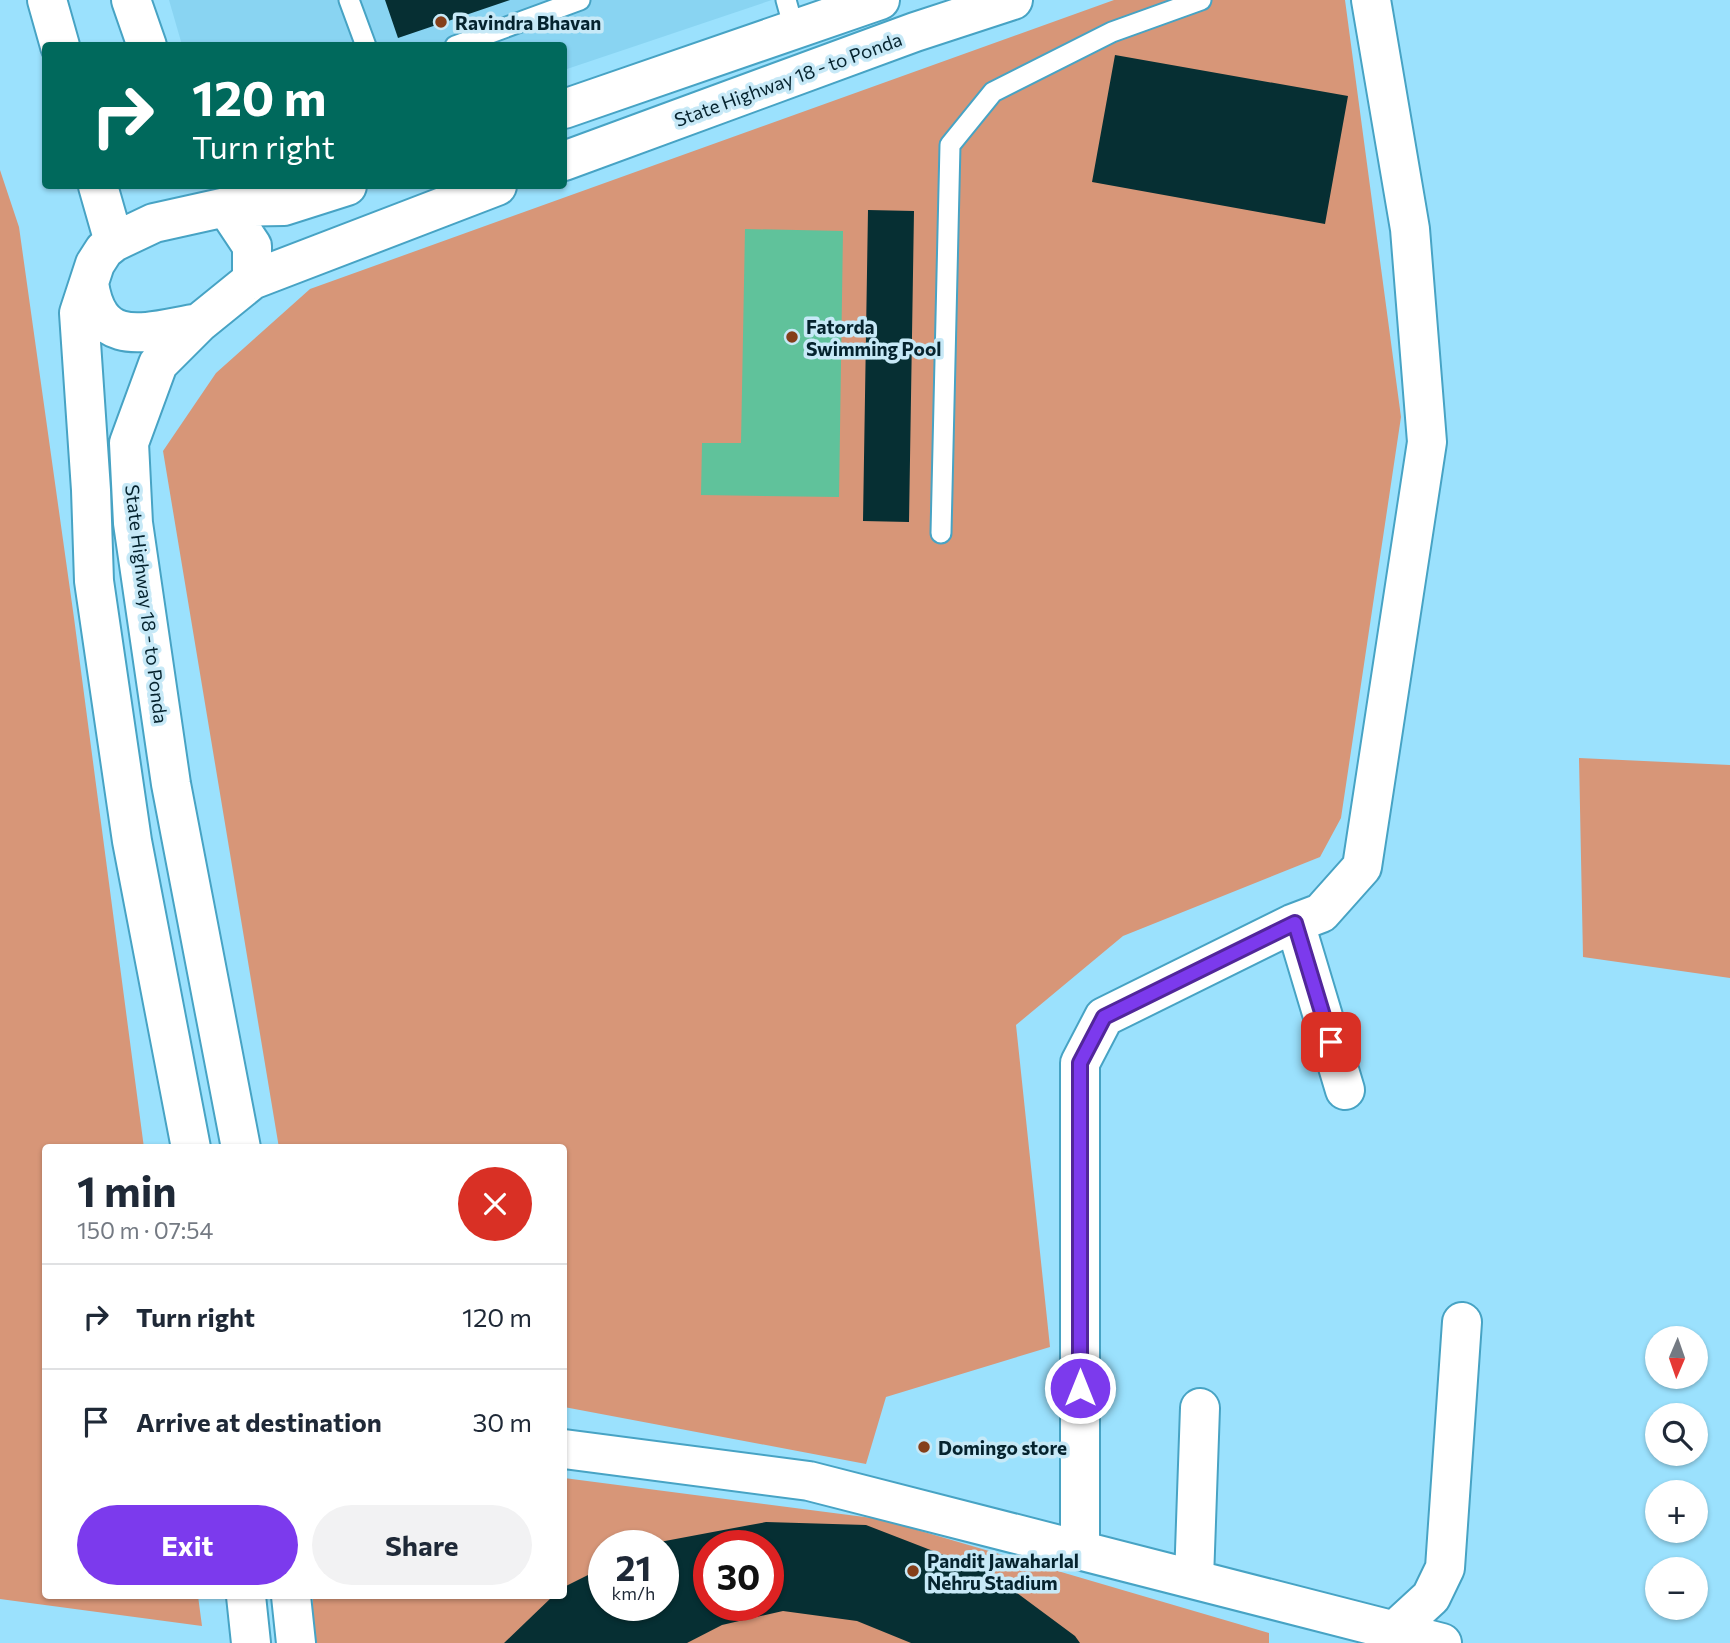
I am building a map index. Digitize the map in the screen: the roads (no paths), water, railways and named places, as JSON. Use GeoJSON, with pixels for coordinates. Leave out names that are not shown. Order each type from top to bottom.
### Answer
{"type":"FeatureCollection","features":[{"type":"Feature","properties":{"kind":"main road"},"geometry":{"type":"LineString","coordinates":[[47,0],[59,42]]}},
{"type":"Feature","properties":{"kind":"main road"},"geometry":{"type":"LineString","coordinates":[[131,0],[146,42]]}},
{"type":"Feature","properties":{"kind":"main road"},"geometry":{"type":"LineString","coordinates":[[567,108],[790,15],[880,0]]}},
{"type":"Feature","properties":{"kind":"main road","name":"State Highway 18 - to Ponda"},"geometry":{"type":"LineString","coordinates":[[567,160],[915,32],[1013,0]]}},
{"type":"Feature","properties":{"kind":"main road"},"geometry":{"type":"LineString","coordinates":[[1080,1550],[1080,1063],[1104,1017],[1295,923],[1321,913],[1362,867],[1427,442],[1410,229],[1371,0]]}},
{"type":"Feature","properties":{"kind":"main road"},"geometry":{"type":"LineString","coordinates":[[99,189],[114,242]]}},
{"type":"Feature","properties":{"kind":"main road"},"geometry":{"type":"LineString","coordinates":[[190,1144],[132,841],[94,581],[79,313],[95,264],[104,250],[114,242],[212,201],[285,206],[338,189]]}},
{"type":"Feature","properties":{"kind":"main road","name":"State Highway 18 - to Ponda"},"geometry":{"type":"LineString","coordinates":[[239,1144],[171,783],[133,523],[129,443],[158,364],[199,323],[251,280],[489,189]]}},
{"type":"Feature","properties":{"kind":"main road"},"geometry":{"type":"LineString","coordinates":[[212,201],[252,246],[251,280]]}},
{"type":"Feature","properties":{"kind":"main road"},"geometry":{"type":"LineString","coordinates":[[89,283],[92,304],[102,321],[118,331],[142,332],[199,323]]}},
{"type":"Feature","properties":{"kind":"main road"},"geometry":{"type":"LineString","coordinates":[[1295,923],[1345,1090]]}},
{"type":"Feature","properties":{"kind":"main road"},"geometry":{"type":"LineString","coordinates":[[1394,1631],[1431,1597],[1445,1568],[1462,1322]]}},
{"type":"Feature","properties":{"kind":"main road"},"geometry":{"type":"LineString","coordinates":[[1194,1579],[1200,1408]]}},
{"type":"Feature","properties":{"kind":"main road"},"geometry":{"type":"LineString","coordinates":[[567,1449],[809,1481],[1442,1643]]}},
{"type":"Feature","properties":{"kind":"main road"},"geometry":{"type":"LineString","coordinates":[[246,1599],[251,1643]]}},
{"type":"Feature","properties":{"kind":"main road"},"geometry":{"type":"LineString","coordinates":[[291,1599],[296,1643]]}},
{"type":"Feature","properties":{"kind":"lane"},"geometry":{"type":"LineString","coordinates":[[349,0],[365,42]]}},
{"type":"Feature","properties":{"kind":"lane"},"geometry":{"type":"LineString","coordinates":[[466,42],[580,0]]}},
{"type":"Feature","properties":{"kind":"lane"},"geometry":{"type":"LineString","coordinates":[[941,533],[950,145],[993,92],[1112,32],[1201,0]]}},
{"type":"Feature","properties":{"kind":"place","name":"Ravindra Bhavan"},"geometry":{"type":"Point","coordinates":[441,22]}},
{"type":"Feature","properties":{"kind":"place","name":"Fatorda Swimming Pool"},"geometry":{"type":"Point","coordinates":[792,337]}},
{"type":"Feature","properties":{"kind":"place","name":"Domingo store"},"geometry":{"type":"Point","coordinates":[924,1447]}},
{"type":"Feature","properties":{"kind":"place","name":"Pandit Jawaharlal Nehru Stadium"},"geometry":{"type":"Point","coordinates":[913,1571]}}]}
